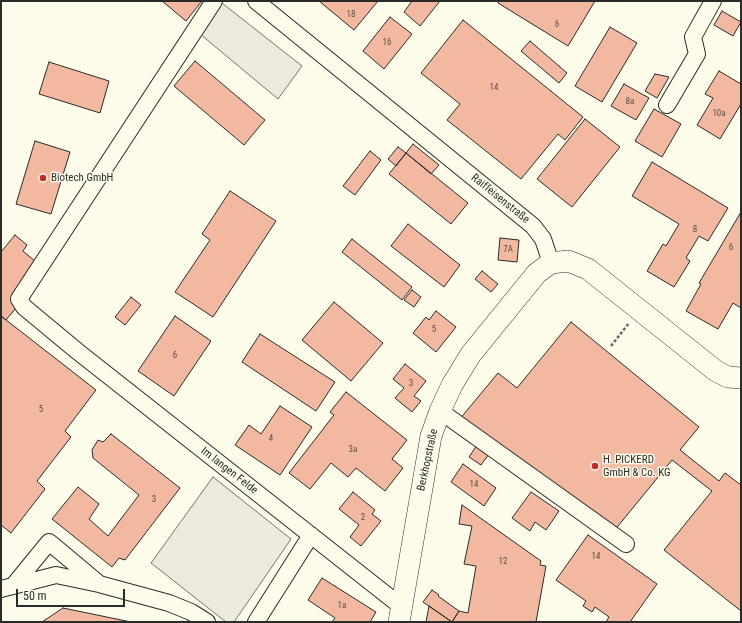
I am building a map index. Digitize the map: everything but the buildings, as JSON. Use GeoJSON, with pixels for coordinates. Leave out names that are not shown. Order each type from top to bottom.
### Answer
{"type":"FeatureCollection","features":[{"type":"Feature","properties":{"kind":"main road"},"geometry":{"type":"LineString","coordinates":[[551,263],[568,261],[588,269],[716,371],[728,377],[741,378]]}},
{"type":"Feature","properties":{"kind":"main road","name":"Berkhopstraße"},"geometry":{"type":"LineString","coordinates":[[401,614],[431,436],[440,411],[452,385],[471,354],[537,273],[551,263]]}},
{"type":"Feature","properties":{"kind":"street","name":"Im langen Felde"},"geometry":{"type":"LineString","coordinates":[[214,1],[19,299],[24,307],[56,334],[311,535],[401,614]]}},
{"type":"Feature","properties":{"kind":"street","name":"Raiffeisenstraße"},"geometry":{"type":"LineString","coordinates":[[256,1],[273,7],[533,226],[543,239],[551,263]]}},
{"type":"Feature","properties":{"kind":"street"},"geometry":{"type":"LineString","coordinates":[[667,105],[698,54],[692,37],[713,1]]}},
{"type":"Feature","properties":{"kind":"street"},"geometry":{"type":"LineString","coordinates":[[440,411],[626,544]]}},
{"type":"Feature","properties":{"kind":"street"},"geometry":{"type":"LineString","coordinates":[[256,622],[311,535]]}},
{"type":"Feature","properties":{"kind":"street"},"geometry":{"type":"LineString","coordinates":[[7,588],[49,542],[99,584]]}},
{"type":"Feature","properties":{"kind":"street"},"geometry":{"type":"LineString","coordinates":[[7,588],[56,575],[99,584],[169,603],[191,612],[207,622]]}},
{"type":"Feature","properties":{"kind":"path"},"geometry":{"type":"LineString","coordinates":[[611,346],[640,310]]}},
{"type":"Feature","properties":{"kind":"shaded area"},"geometry":{"type":"Polygon","coordinates":[[[222,3],[302,66],[278,99],[200,34],[222,3]]]}},
{"type":"Feature","properties":{"kind":"shaded area"},"geometry":{"type":"Polygon","coordinates":[[[213,477],[291,539],[234,622],[226,622],[151,563],[213,477]]]}},
{"type":"Feature","properties":{"kind":"place","name":"Biotech GmbH"},"geometry":{"type":"Point","coordinates":[43,178]}},
{"type":"Feature","properties":{"kind":"place","name":"H. PICKERD GmbH & Co. KG"},"geometry":{"type":"Point","coordinates":[595,466]}}]}
